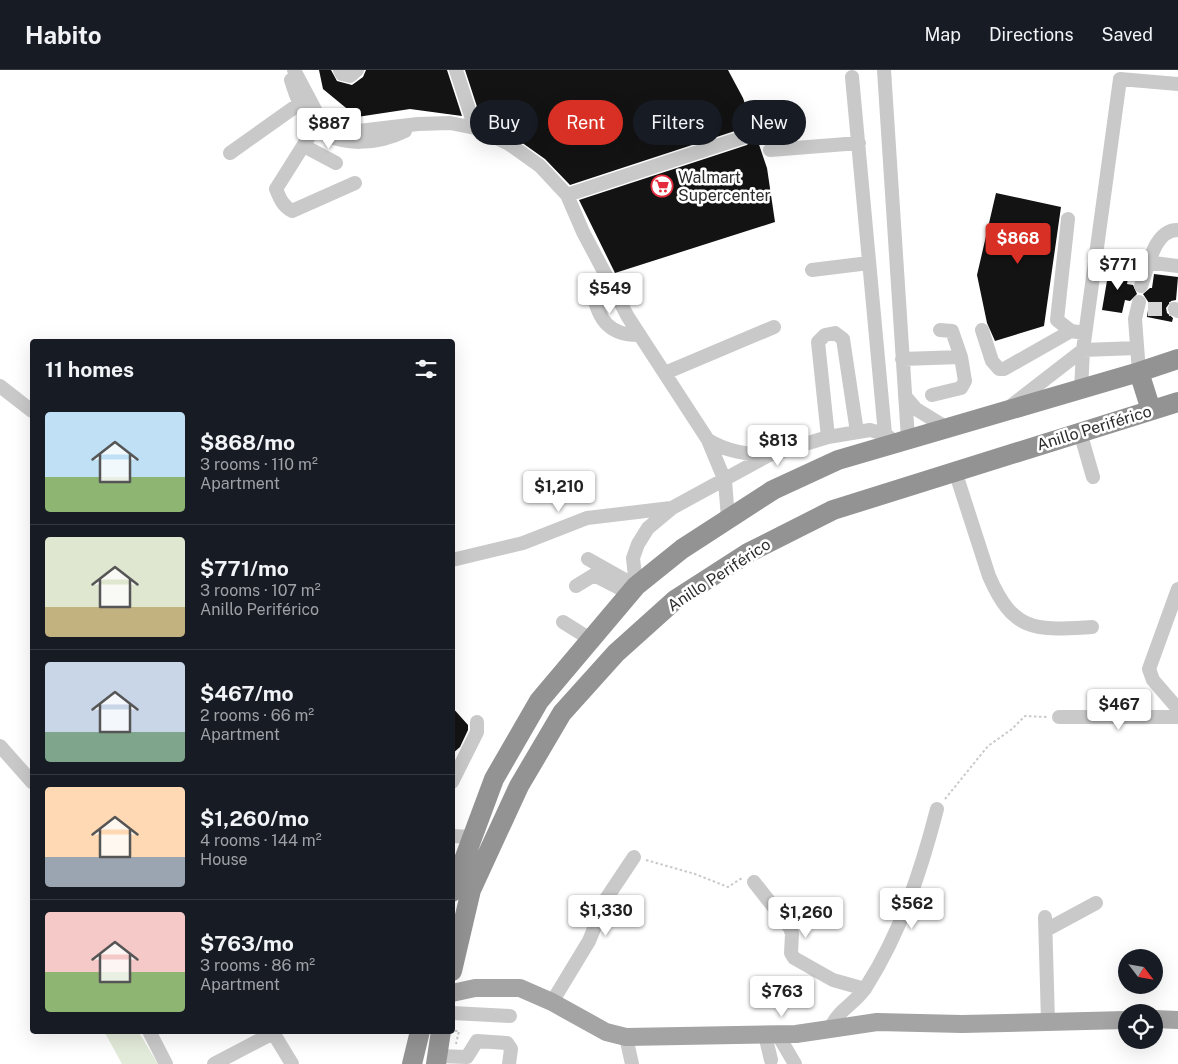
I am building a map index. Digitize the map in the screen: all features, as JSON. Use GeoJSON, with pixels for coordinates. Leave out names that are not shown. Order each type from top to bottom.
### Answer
{"type":"FeatureCollection","features":[{"type":"Feature","properties":{"kind":"highway"},"geometry":{"type":"LineString","coordinates":[[455,876],[462,837],[539,701],[632,590],[682,548],[773,490],[838,460],[896,438],[947,428],[1080,390],[1178,359]]}},
{"type":"Feature","properties":{"kind":"highway"},"geometry":{"type":"LineString","coordinates":[[1140,372],[1151,410]]}},
{"type":"Feature","properties":{"kind":"highway","name":"Anillo Periférico"},"geometry":{"type":"LineString","coordinates":[[455,958],[471,890],[518,786],[562,713],[616,653],[675,600],[748,553],[833,510],[1178,402]]}},
{"type":"Feature","properties":{"kind":"highway"},"geometry":{"type":"LineString","coordinates":[[412,1064],[419,1034]]}},
{"type":"Feature","properties":{"kind":"highway"},"geometry":{"type":"LineString","coordinates":[[436,1060],[440,1034]]}},
{"type":"Feature","properties":{"kind":"main road"},"geometry":{"type":"LineString","coordinates":[[455,992],[475,988],[520,988],[552,1002],[606,1032],[626,1037],[796,1034],[831,1027],[877,1022],[962,1024],[1118,1020]]}},
{"type":"Feature","properties":{"kind":"main road"},"geometry":{"type":"LineString","coordinates":[[1163,1019],[1178,1020]]}},
{"type":"Feature","properties":{"kind":"street"},"geometry":{"type":"LineString","coordinates":[[288,70],[299,104],[318,123]]}},
{"type":"Feature","properties":{"kind":"street"},"geometry":{"type":"LineString","coordinates":[[294,70],[324,133],[348,141],[370,142],[388,139],[418,124],[450,123],[470,127]]}},
{"type":"Feature","properties":{"kind":"street"},"geometry":{"type":"LineString","coordinates":[[340,70],[342,74],[350,76],[357,70]]}},
{"type":"Feature","properties":{"kind":"street"},"geometry":{"type":"LineString","coordinates":[[456,70],[470,113]]}},
{"type":"Feature","properties":{"kind":"street"},"geometry":{"type":"LineString","coordinates":[[884,70],[904,396],[896,438]]}},
{"type":"Feature","properties":{"kind":"street"},"geometry":{"type":"LineString","coordinates":[[1080,390],[1085,333],[1120,75],[1178,84]]}},
{"type":"Feature","properties":{"kind":"street"},"geometry":{"type":"LineString","coordinates":[[852,77],[870,263],[896,438]]}},
{"type":"Feature","properties":{"kind":"street"},"geometry":{"type":"LineString","coordinates":[[230,153],[299,104]]}},
{"type":"Feature","properties":{"kind":"street"},"geometry":{"type":"LineString","coordinates":[[318,123],[276,189],[284,206],[292,211],[356,183]]}},
{"type":"Feature","properties":{"kind":"street"},"geometry":{"type":"LineString","coordinates":[[567,195],[732,141]]}},
{"type":"Feature","properties":{"kind":"street"},"geometry":{"type":"LineString","coordinates":[[770,150],[858,143]]}},
{"type":"Feature","properties":{"kind":"street"},"geometry":{"type":"LineString","coordinates":[[510,145],[540,166],[567,195],[606,277],[640,335],[708,440],[725,481],[728,518]]}},
{"type":"Feature","properties":{"kind":"street"},"geometry":{"type":"LineString","coordinates":[[304,146],[336,163]]}},
{"type":"Feature","properties":{"kind":"street"},"geometry":{"type":"LineString","coordinates":[[1068,220],[1056,316],[1057,320],[1071,331],[1085,333]]}},
{"type":"Feature","properties":{"kind":"street"},"geometry":{"type":"LineString","coordinates":[[1141,286],[1159,238],[1172,230],[1178,230]]}},
{"type":"Feature","properties":{"kind":"street"},"geometry":{"type":"LineString","coordinates":[[1106,257],[1178,266]]}},
{"type":"Feature","properties":{"kind":"street"},"geometry":{"type":"LineString","coordinates":[[812,270],[870,263]]}},
{"type":"Feature","properties":{"kind":"street"},"geometry":{"type":"LineString","coordinates":[[606,277],[593,292],[601,315],[613,331],[628,336],[640,335]]}},
{"type":"Feature","properties":{"kind":"street"},"geometry":{"type":"LineString","coordinates":[[1140,372],[1135,318],[1144,306]]}},
{"type":"Feature","properties":{"kind":"street"},"geometry":{"type":"LineString","coordinates":[[665,373],[774,327]]}},
{"type":"Feature","properties":{"kind":"street"},"geometry":{"type":"LineString","coordinates":[[932,395],[962,388],[964,381],[961,357],[952,330],[940,330]]}},
{"type":"Feature","properties":{"kind":"street"},"geometry":{"type":"LineString","coordinates":[[982,330],[992,361],[999,368],[1004,369],[1071,331]]}},
{"type":"Feature","properties":{"kind":"street"},"geometry":{"type":"LineString","coordinates":[[828,437],[818,342],[825,335],[835,333],[843,339],[857,432]]}},
{"type":"Feature","properties":{"kind":"street"},"geometry":{"type":"LineString","coordinates":[[1004,412],[1083,350],[1137,348]]}},
{"type":"Feature","properties":{"kind":"street"},"geometry":{"type":"LineString","coordinates":[[902,359],[961,357]]}},
{"type":"Feature","properties":{"kind":"street"},"geometry":{"type":"LineString","coordinates":[[0,386],[30,409]]}},
{"type":"Feature","properties":{"kind":"street"},"geometry":{"type":"LineString","coordinates":[[904,396],[916,409],[947,428]]}},
{"type":"Feature","properties":{"kind":"street"},"geometry":{"type":"LineString","coordinates":[[632,590],[633,558],[638,544],[648,528],[672,508],[725,481],[769,455],[828,437],[870,430],[896,438]]}},
{"type":"Feature","properties":{"kind":"street"},"geometry":{"type":"LineString","coordinates":[[1080,432],[1093,476]]}},
{"type":"Feature","properties":{"kind":"street"},"geometry":{"type":"LineString","coordinates":[[708,440],[718,447],[738,453],[769,455]]}},
{"type":"Feature","properties":{"kind":"street"},"geometry":{"type":"LineString","coordinates":[[955,471],[989,576],[995,591],[1008,606],[1023,622],[1032,627],[1045,630],[1092,627]]}},
{"type":"Feature","properties":{"kind":"street"},"geometry":{"type":"LineString","coordinates":[[455,559],[523,543],[587,518],[672,508]]}},
{"type":"Feature","properties":{"kind":"street"},"geometry":{"type":"LineString","coordinates":[[588,559],[632,590]]}},
{"type":"Feature","properties":{"kind":"street"},"geometry":{"type":"LineString","coordinates":[[576,586],[594,575],[632,590]]}},
{"type":"Feature","properties":{"kind":"street"},"geometry":{"type":"LineString","coordinates":[[1178,589],[1149,668],[1153,680],[1178,709]]}},
{"type":"Feature","properties":{"kind":"street"},"geometry":{"type":"LineString","coordinates":[[563,622],[590,639]]}},
{"type":"Feature","properties":{"kind":"street"},"geometry":{"type":"LineString","coordinates":[[1059,717],[1178,717]]}},
{"type":"Feature","properties":{"kind":"street"},"geometry":{"type":"LineString","coordinates":[[455,776],[477,732],[477,722]]}},
{"type":"Feature","properties":{"kind":"street"},"geometry":{"type":"LineString","coordinates":[[0,746],[30,776]]}},
{"type":"Feature","properties":{"kind":"street"},"geometry":{"type":"LineString","coordinates":[[831,1027],[836,1016],[865,989],[909,904],[937,808]]}},
{"type":"Feature","properties":{"kind":"street"},"geometry":{"type":"LineString","coordinates":[[552,1002],[589,941],[606,899],[634,857]]}},
{"type":"Feature","properties":{"kind":"street"},"geometry":{"type":"LineString","coordinates":[[754,882],[790,928],[792,934],[791,953],[794,958],[833,980],[865,989]]}},
{"type":"Feature","properties":{"kind":"street"},"geometry":{"type":"LineString","coordinates":[[1048,1021],[1046,924],[1096,903]]}},
{"type":"Feature","properties":{"kind":"street"},"geometry":{"type":"LineString","coordinates":[[455,1013],[510,1016]]}},
{"type":"Feature","properties":{"kind":"street"},"geometry":{"type":"LineString","coordinates":[[151,1034],[166,1064]]}},
{"type":"Feature","properties":{"kind":"street"},"geometry":{"type":"LineString","coordinates":[[214,1064],[269,1034]]}},
{"type":"Feature","properties":{"kind":"street"},"geometry":{"type":"LineString","coordinates":[[274,1034],[292,1064]]}},
{"type":"Feature","properties":{"kind":"street"},"geometry":{"type":"LineString","coordinates":[[771,1060],[772,1035]]}},
{"type":"Feature","properties":{"kind":"street"},"geometry":{"type":"LineString","coordinates":[[772,1035],[795,1064]]}},
{"type":"Feature","properties":{"kind":"street"},"geometry":{"type":"LineString","coordinates":[[626,1037],[632,1064]]}},
{"type":"Feature","properties":{"kind":"street"},"geometry":{"type":"LineString","coordinates":[[436,1060],[468,1061],[477,1040],[507,1044],[511,1049],[509,1064]]}},
{"type":"Feature","properties":{"kind":"path"},"geometry":{"type":"LineString","coordinates":[[937,808],[988,746],[1012,729],[1025,716],[1059,717]]}},
{"type":"Feature","properties":{"kind":"path"},"geometry":{"type":"LineString","coordinates":[[634,857],[695,874],[728,887],[745,876],[754,882]]}},
{"type":"Feature","properties":{"kind":"green space"},"geometry":{"type":"Polygon","coordinates":[[[106,1034],[140,1034],[158,1064],[122,1064],[106,1034]]]}},
{"type":"Feature","properties":{"kind":"building"},"geometry":{"type":"Polygon","coordinates":[[[319,70],[331,70],[337,81],[352,85],[363,77],[366,70],[447,70],[462,116],[410,109],[357,117],[323,89],[319,70]]]}},
{"type":"Feature","properties":{"kind":"building"},"geometry":{"type":"Polygon","coordinates":[[[465,70],[728,70],[744,100],[732,100],[732,132],[722,135],[722,100],[633,100],[633,145],[692,145],[570,185],[545,159],[525,145],[538,145],[538,100],[475,100],[465,70]]]}},
{"type":"Feature","properties":{"kind":"building"},"geometry":{"type":"Polygon","coordinates":[[[747,145],[759,145],[767,168],[775,222],[615,273],[579,200],[747,145]]]}},
{"type":"Feature","properties":{"kind":"building"},"geometry":{"type":"Polygon","coordinates":[[[996,193],[1061,207],[1044,326],[995,341],[987,323],[977,275],[996,193]]]}},
{"type":"Feature","properties":{"kind":"building"},"geometry":{"type":"Polygon","coordinates":[[[1109,269],[1129,273],[1127,284],[1133,285],[1137,294],[1130,301],[1125,300],[1122,313],[1102,310],[1109,269]]]}},
{"type":"Feature","properties":{"kind":"building"},"geometry":{"type":"Polygon","coordinates":[[[1154,274],[1178,277],[1176,300],[1171,301],[1166,308],[1167,313],[1173,318],[1172,322],[1147,317],[1149,303],[1143,294],[1152,288],[1154,274]]]}},
{"type":"Feature","properties":{"kind":"building"},"geometry":{"type":"Polygon","coordinates":[[[455,710],[468,725],[468,730],[460,747],[455,751],[455,710]]]}},
{"type":"Feature","properties":{"kind":"tunnel"},"geometry":{"type":"LineString","coordinates":[[1148,309],[1175,309]]}},
{"type":"Feature","properties":{"kind":"place","name":"Walmart Supercenter"},"geometry":{"type":"Point","coordinates":[662,186]}}]}
